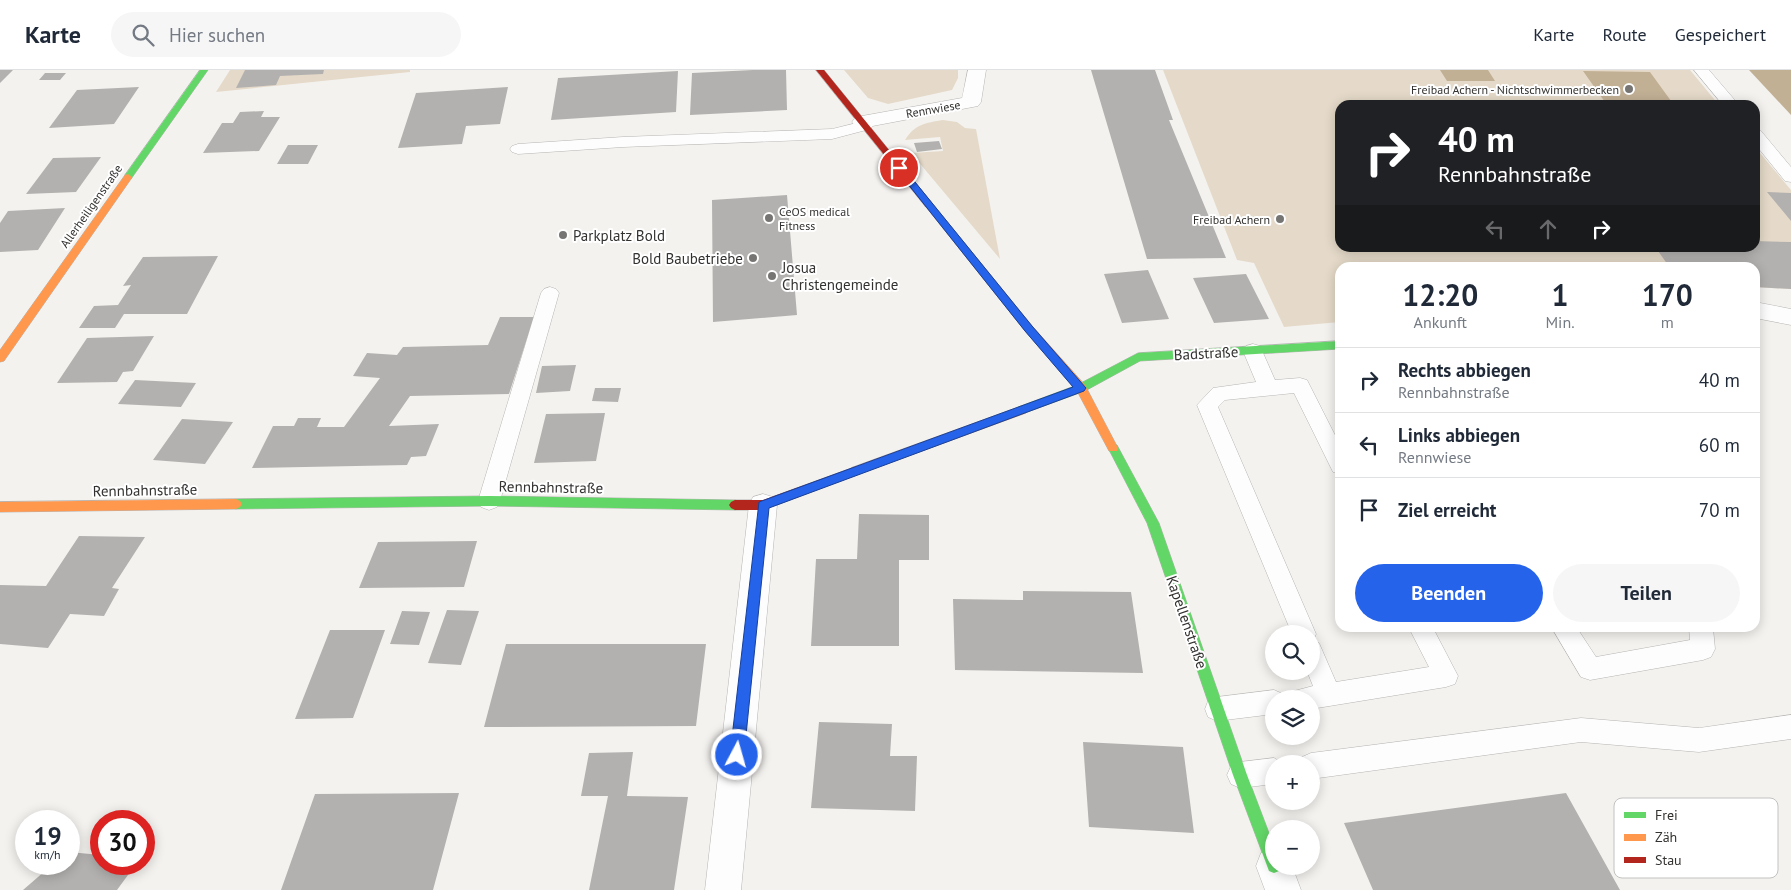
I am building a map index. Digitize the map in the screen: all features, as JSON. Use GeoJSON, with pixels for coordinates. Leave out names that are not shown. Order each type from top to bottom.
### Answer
{"type":"FeatureCollection","features":[{"type":"Feature","properties":{"kind":"street","name":"Allerheiligenstraße"},"geometry":{"type":"LineString","coordinates":[[0,358],[204,70]]}},
{"type":"Feature","properties":{"kind":"street"},"geometry":{"type":"LineString","coordinates":[[820,70],[1028,328],[1081,388]]}},
{"type":"Feature","properties":{"kind":"street","name":"Rennwiese"},"geometry":{"type":"LineString","coordinates":[[864,124],[971,102],[978,75],[977,70]]}},
{"type":"Feature","properties":{"kind":"street"},"geometry":{"type":"LineString","coordinates":[[1760,311],[1791,317]]}},
{"type":"Feature","properties":{"kind":"street","name":"Badstraße"},"geometry":{"type":"LineString","coordinates":[[1081,388],[1138,357],[1335,345]]}},
{"type":"Feature","properties":{"kind":"street","name":"Rennbahnstraße"},"geometry":{"type":"LineString","coordinates":[[0,507],[489,501],[763,505],[1081,388]]}},
{"type":"Feature","properties":{"kind":"street","name":"Kapellenstraße"},"geometry":{"type":"LineString","coordinates":[[1081,388],[1153,523],[1265,842]]}},
{"type":"Feature","properties":{"kind":"street"},"geometry":{"type":"LineString","coordinates":[[723,890],[763,505]]}},
{"type":"Feature","properties":{"kind":"street","name":"Kapellenstraße"},"geometry":{"type":"LineString","coordinates":[[1277,875],[1283,890]]}},
{"type":"Feature","properties":{"kind":"lane"},"geometry":{"type":"LineString","coordinates":[[1702,70],[1727,100]]}},
{"type":"Feature","properties":{"kind":"lane"},"geometry":{"type":"LineString","coordinates":[[518,149],[623,142],[832,134],[864,124]]}},
{"type":"Feature","properties":{"kind":"lane"},"geometry":{"type":"LineString","coordinates":[[1760,140],[1791,177]]}},
{"type":"Feature","properties":{"kind":"lane"},"geometry":{"type":"LineString","coordinates":[[489,501],[550,293]]}},
{"type":"Feature","properties":{"kind":"lane"},"geometry":{"type":"LineString","coordinates":[[1253,351],[1268,387]]}},
{"type":"Feature","properties":{"kind":"lane"},"geometry":{"type":"LineString","coordinates":[[1300,625],[1206,404],[1220,394],[1268,387],[1300,385],[1335,456]]}},
{"type":"Feature","properties":{"kind":"lane"},"geometry":{"type":"LineString","coordinates":[[1320,697],[1446,676],[1423,632]]}},
{"type":"Feature","properties":{"kind":"lane"},"geometry":{"type":"LineString","coordinates":[[1567,632],[1590,669],[1703,649],[1701,632]]}},
{"type":"Feature","properties":{"kind":"lane"},"geometry":{"type":"LineString","coordinates":[[1320,672],[1330,696]]}},
{"type":"Feature","properties":{"kind":"lane"},"geometry":{"type":"LineString","coordinates":[[1217,709],[1265,703]]}},
{"type":"Feature","properties":{"kind":"lane"},"geometry":{"type":"LineString","coordinates":[[1320,765],[1581,730],[1699,740],[1791,727]]}},
{"type":"Feature","properties":{"kind":"lane"},"geometry":{"type":"LineString","coordinates":[[1240,775],[1265,772]]}},
{"type":"Feature","properties":{"kind":"shaded area"},"geometry":{"type":"Polygon","coordinates":[[[230,70],[410,70],[410,72],[216,92],[230,70]]]}},
{"type":"Feature","properties":{"kind":"shaded area"},"geometry":{"type":"Polygon","coordinates":[[[844,70],[958,70],[958,78],[952,90],[888,104],[868,98],[844,70]]]}},
{"type":"Feature","properties":{"kind":"shaded area","name":"Freibad Achern"},"geometry":{"type":"Polygon","coordinates":[[[1163,70],[1690,70],[1715,100],[1335,100],[1335,252],[1760,252],[1760,153],[1791,190],[1791,289],[1760,287],[1760,262],[1335,262],[1335,322],[1284,327],[1254,263],[1237,260],[1163,70]]]}},
{"type":"Feature","properties":{"kind":"shaded area"},"geometry":{"type":"Polygon","coordinates":[[[1440,70],[1488,70],[1495,81],[1447,81],[1440,70]]]}},
{"type":"Feature","properties":{"kind":"shaded area"},"geometry":{"type":"Polygon","coordinates":[[[1749,70],[1791,70],[1791,115],[1749,70]]]}},
{"type":"Feature","properties":{"kind":"shaded area","name":"Freibad Achern - Nichtschwimmerbecken"},"geometry":{"type":"Polygon","coordinates":[[[1583,71],[1650,72],[1670,100],[1603,100],[1583,71]]]}},
{"type":"Feature","properties":{"kind":"shaded area"},"geometry":{"type":"Polygon","coordinates":[[[943,120],[957,122],[965,128],[976,129],[1000,259],[911,153],[943,151],[940,137],[905,140],[917,127],[943,120]]]}},
{"type":"Feature","properties":{"kind":"building"},"geometry":{"type":"Polygon","coordinates":[[[0,70],[13,70],[0,83],[0,70]]]}},
{"type":"Feature","properties":{"kind":"building"},"geometry":{"type":"Polygon","coordinates":[[[245,70],[324,70],[323,74],[280,76],[276,85],[236,88],[245,70]]]}},
{"type":"Feature","properties":{"kind":"building"},"geometry":{"type":"Polygon","coordinates":[[[786,70],[787,110],[690,115],[692,73],[786,70]]]}},
{"type":"Feature","properties":{"kind":"building"},"geometry":{"type":"Polygon","coordinates":[[[1091,70],[1155,70],[1173,120],[1169,120],[1226,258],[1147,259],[1091,70]]]}},
{"type":"Feature","properties":{"kind":"building"},"geometry":{"type":"Polygon","coordinates":[[[678,71],[676,112],[551,120],[558,78],[678,71]]]}},
{"type":"Feature","properties":{"kind":"building"},"geometry":{"type":"Polygon","coordinates":[[[45,73],[66,73],[60,80],[39,80],[45,73]]]}},
{"type":"Feature","properties":{"kind":"building"},"geometry":{"type":"Polygon","coordinates":[[[139,87],[114,124],[49,128],[77,90],[139,87]]]}},
{"type":"Feature","properties":{"kind":"building"},"geometry":{"type":"Polygon","coordinates":[[[508,87],[500,124],[466,126],[462,144],[398,148],[416,93],[508,87]]]}},
{"type":"Feature","properties":{"kind":"building"},"geometry":{"type":"Polygon","coordinates":[[[264,111],[261,117],[280,117],[259,151],[203,153],[222,123],[233,123],[240,112],[264,111]]]}},
{"type":"Feature","properties":{"kind":"building"},"geometry":{"type":"Polygon","coordinates":[[[939,141],[942,149],[917,152],[914,143],[939,141]]]}},
{"type":"Feature","properties":{"kind":"building"},"geometry":{"type":"Polygon","coordinates":[[[288,145],[318,145],[308,164],[277,164],[288,145]]]}},
{"type":"Feature","properties":{"kind":"building"},"geometry":{"type":"Polygon","coordinates":[[[101,157],[76,192],[26,194],[53,158],[101,157]]]}},
{"type":"Feature","properties":{"kind":"building"},"geometry":{"type":"Polygon","coordinates":[[[1767,192],[1791,193],[1791,221],[1767,192]]]}},
{"type":"Feature","properties":{"kind":"building","name":"Bold Baubetriebe"},"geometry":{"type":"Polygon","coordinates":[[[787,195],[797,315],[713,322],[712,200],[787,195]]]}},
{"type":"Feature","properties":{"kind":"building"},"geometry":{"type":"Polygon","coordinates":[[[65,208],[38,250],[0,252],[0,223],[8,211],[65,208]]]}},
{"type":"Feature","properties":{"kind":"building"},"geometry":{"type":"Polygon","coordinates":[[[1760,241],[1791,242],[1791,289],[1760,287],[1760,262],[1666,262],[1659,252],[1760,252],[1760,241]]]}},
{"type":"Feature","properties":{"kind":"building"},"geometry":{"type":"Polygon","coordinates":[[[218,256],[187,314],[124,314],[115,328],[79,328],[94,306],[118,305],[131,285],[123,286],[143,257],[218,256]]]}},
{"type":"Feature","properties":{"kind":"building"},"geometry":{"type":"Polygon","coordinates":[[[1148,270],[1169,319],[1122,323],[1104,274],[1148,270]]]}},
{"type":"Feature","properties":{"kind":"building"},"geometry":{"type":"Polygon","coordinates":[[[1246,274],[1269,319],[1214,323],[1193,278],[1246,274]]]}},
{"type":"Feature","properties":{"kind":"building"},"geometry":{"type":"Polygon","coordinates":[[[500,317],[534,317],[509,394],[410,396],[389,426],[439,424],[426,456],[411,457],[407,465],[252,468],[273,426],[294,426],[298,418],[321,418],[317,427],[344,427],[380,378],[353,376],[367,353],[397,355],[403,347],[488,345],[500,317]]]}},
{"type":"Feature","properties":{"kind":"building"},"geometry":{"type":"Polygon","coordinates":[[[154,336],[133,371],[123,372],[117,382],[57,383],[87,338],[154,336]]]}},
{"type":"Feature","properties":{"kind":"building"},"geometry":{"type":"Polygon","coordinates":[[[576,365],[570,391],[536,393],[542,366],[576,365]]]}},
{"type":"Feature","properties":{"kind":"building"},"geometry":{"type":"Polygon","coordinates":[[[135,380],[196,383],[181,407],[118,404],[135,380]]]}},
{"type":"Feature","properties":{"kind":"building"},"geometry":{"type":"Polygon","coordinates":[[[595,388],[621,388],[618,402],[592,401],[595,388]]]}},
{"type":"Feature","properties":{"kind":"building"},"geometry":{"type":"Polygon","coordinates":[[[605,413],[596,461],[534,463],[546,414],[605,413]]]}},
{"type":"Feature","properties":{"kind":"building"},"geometry":{"type":"Polygon","coordinates":[[[182,419],[233,422],[205,464],[153,460],[182,419]]]}},
{"type":"Feature","properties":{"kind":"building"},"geometry":{"type":"Polygon","coordinates":[[[859,514],[929,515],[929,560],[899,560],[899,646],[811,646],[816,559],[857,559],[859,514]]]}},
{"type":"Feature","properties":{"kind":"building"},"geometry":{"type":"Polygon","coordinates":[[[79,536],[145,537],[112,588],[119,589],[104,616],[70,614],[48,648],[0,644],[0,585],[46,586],[79,536]]]}},
{"type":"Feature","properties":{"kind":"building"},"geometry":{"type":"Polygon","coordinates":[[[477,541],[464,587],[359,588],[378,542],[477,541]]]}},
{"type":"Feature","properties":{"kind":"building"},"geometry":{"type":"Polygon","coordinates":[[[1023,591],[1131,592],[1143,673],[955,670],[953,599],[1023,600],[1023,591]]]}},
{"type":"Feature","properties":{"kind":"building"},"geometry":{"type":"Polygon","coordinates":[[[447,610],[479,611],[461,665],[428,663],[447,610]]]}},
{"type":"Feature","properties":{"kind":"building"},"geometry":{"type":"Polygon","coordinates":[[[402,611],[430,612],[419,645],[390,644],[402,611]]]}},
{"type":"Feature","properties":{"kind":"building"},"geometry":{"type":"Polygon","coordinates":[[[330,630],[385,630],[353,718],[295,719],[330,630]]]}},
{"type":"Feature","properties":{"kind":"building"},"geometry":{"type":"Polygon","coordinates":[[[506,644],[706,644],[696,726],[484,727],[506,644]]]}},
{"type":"Feature","properties":{"kind":"building"},"geometry":{"type":"Polygon","coordinates":[[[819,722],[892,724],[890,756],[917,756],[915,811],[811,808],[819,722]]]}},
{"type":"Feature","properties":{"kind":"building"},"geometry":{"type":"Polygon","coordinates":[[[1083,742],[1183,747],[1194,833],[1089,827],[1083,742]]]}},
{"type":"Feature","properties":{"kind":"building"},"geometry":{"type":"Polygon","coordinates":[[[633,752],[627,796],[688,797],[674,890],[589,890],[608,796],[581,796],[589,753],[633,752]]]}},
{"type":"Feature","properties":{"kind":"building"},"geometry":{"type":"Polygon","coordinates":[[[459,793],[433,890],[281,890],[315,794],[459,793]]]}},
{"type":"Feature","properties":{"kind":"building"},"geometry":{"type":"Polygon","coordinates":[[[1566,793],[1620,890],[1373,890],[1344,823],[1566,793]]]}},
{"type":"Feature","properties":{"kind":"building"},"geometry":{"type":"Polygon","coordinates":[[[80,853],[90,854],[90,875],[128,875],[117,890],[23,890],[40,875],[80,875],[80,853]]]}},
{"type":"Feature","properties":{"kind":"traffic: fast"},"geometry":{"type":"LineString","coordinates":[[128,177],[204,70]]}},
{"type":"Feature","properties":{"kind":"traffic: fast"},"geometry":{"type":"LineString","coordinates":[[1022,410],[1081,388],[1138,357],[1335,345]]}},
{"type":"Feature","properties":{"kind":"traffic: fast"},"geometry":{"type":"LineString","coordinates":[[1113,448],[1153,523],[1265,842]]}},
{"type":"Feature","properties":{"kind":"traffic: fast"},"geometry":{"type":"LineString","coordinates":[[236,504],[489,501],[735,505]]}},
{"type":"Feature","properties":{"kind":"traffic: slow"},"geometry":{"type":"LineString","coordinates":[[0,358],[128,177]]}},
{"type":"Feature","properties":{"kind":"traffic: slow"},"geometry":{"type":"LineString","coordinates":[[929,205],[1029,329],[1081,388],[1113,448]]}},
{"type":"Feature","properties":{"kind":"traffic: slow"},"geometry":{"type":"LineString","coordinates":[[855,471],[1022,410]]}},
{"type":"Feature","properties":{"kind":"traffic: slow"},"geometry":{"type":"LineString","coordinates":[[0,507],[236,504]]}},
{"type":"Feature","properties":{"kind":"traffic: jam"},"geometry":{"type":"LineString","coordinates":[[820,70],[929,205]]}},
{"type":"Feature","properties":{"kind":"traffic: jam"},"geometry":{"type":"LineString","coordinates":[[735,505],[763,505],[855,471]]}},
{"type":"Feature","properties":{"kind":"place","name":"Freibad Achern - Nichtschwimmerbecken"},"geometry":{"type":"Point","coordinates":[1629,89]}},
{"type":"Feature","properties":{"kind":"place","name":"CeOS medical Fitness"},"geometry":{"type":"Point","coordinates":[769,218]}},
{"type":"Feature","properties":{"kind":"place","name":"Freibad Achern"},"geometry":{"type":"Point","coordinates":[1280,219]}},
{"type":"Feature","properties":{"kind":"place","name":"Parkplatz Bold"},"geometry":{"type":"Point","coordinates":[563,235]}},
{"type":"Feature","properties":{"kind":"place","name":"Bold Baubetriebe"},"geometry":{"type":"Point","coordinates":[753,258]}},
{"type":"Feature","properties":{"kind":"place","name":"Josua Christengemeinde"},"geometry":{"type":"Point","coordinates":[772,276]}},
{"type":"Feature","properties":{"kind":"route"},"geometry":{"type":"LineString","coordinates":[[737,755],[763,505],[1081,388],[1028,328],[899,168]]}}]}
